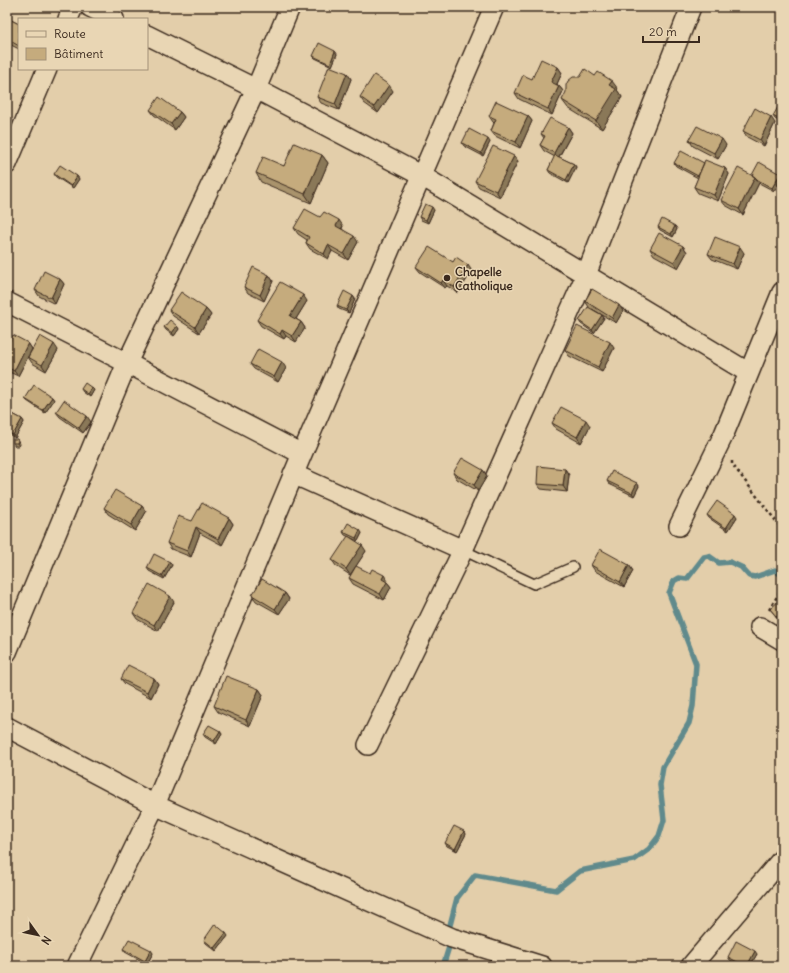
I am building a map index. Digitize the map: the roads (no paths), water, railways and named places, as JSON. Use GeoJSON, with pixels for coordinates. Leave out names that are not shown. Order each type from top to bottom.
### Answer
{"type":"FeatureCollection","features":[{"type":"Feature","properties":{"kind":"street"},"geometry":{"type":"LineString","coordinates":[[68,18],[73,7]]}},
{"type":"Feature","properties":{"kind":"street"},"geometry":{"type":"LineString","coordinates":[[90,7],[112,18]]}},
{"type":"Feature","properties":{"kind":"street"},"geometry":{"type":"LineString","coordinates":[[7,652],[127,363],[256,89],[290,7]]}},
{"type":"Feature","properties":{"kind":"street"},"geometry":{"type":"LineString","coordinates":[[77,966],[155,805],[302,454],[494,7]]}},
{"type":"Feature","properties":{"kind":"street"},"geometry":{"type":"LineString","coordinates":[[368,745],[463,550],[586,275],[691,7]]}},
{"type":"Feature","properties":{"kind":"street"},"geometry":{"type":"LineString","coordinates":[[148,35],[256,89],[422,176],[749,373]]}},
{"type":"Feature","properties":{"kind":"street"},"geometry":{"type":"LineString","coordinates":[[7,164],[47,70]]}},
{"type":"Feature","properties":{"kind":"street"},"geometry":{"type":"LineString","coordinates":[[680,526],[724,434],[782,292]]}},
{"type":"Feature","properties":{"kind":"street"},"geometry":{"type":"LineString","coordinates":[[7,302],[302,454]]}},
{"type":"Feature","properties":{"kind":"street"},"geometry":{"type":"LineString","coordinates":[[294,474],[463,550]]}},
{"type":"Feature","properties":{"kind":"street"},"geometry":{"type":"LineString","coordinates":[[760,628],[782,640]]}},
{"type":"Feature","properties":{"kind":"street"},"geometry":{"type":"LineString","coordinates":[[7,727],[155,805],[447,936],[542,966]]}},
{"type":"Feature","properties":{"kind":"street"},"geometry":{"type":"LineString","coordinates":[[691,966],[782,859]]}},
{"type":"Feature","properties":{"kind":"lane"},"geometry":{"type":"LineString","coordinates":[[463,550],[534,584],[573,567]]}},
{"type":"Feature","properties":{"kind":"waterway"},"geometry":{"type":"LineString","coordinates":[[443,966],[449,947],[449,929],[457,898],[475,875],[556,890],[580,871],[634,860],[649,849],[659,836],[664,820],[660,785],[663,767],[689,723],[693,706],[696,664],[669,593],[674,581],[679,578],[687,579],[704,557],[709,556],[719,563],[730,562],[741,567],[749,576],[755,577],[775,570],[782,575]]}},
{"type":"Feature","properties":{"kind":"place","name":"Chapelle Catholique"},"geometry":{"type":"Point","coordinates":[447,278]}}]}
